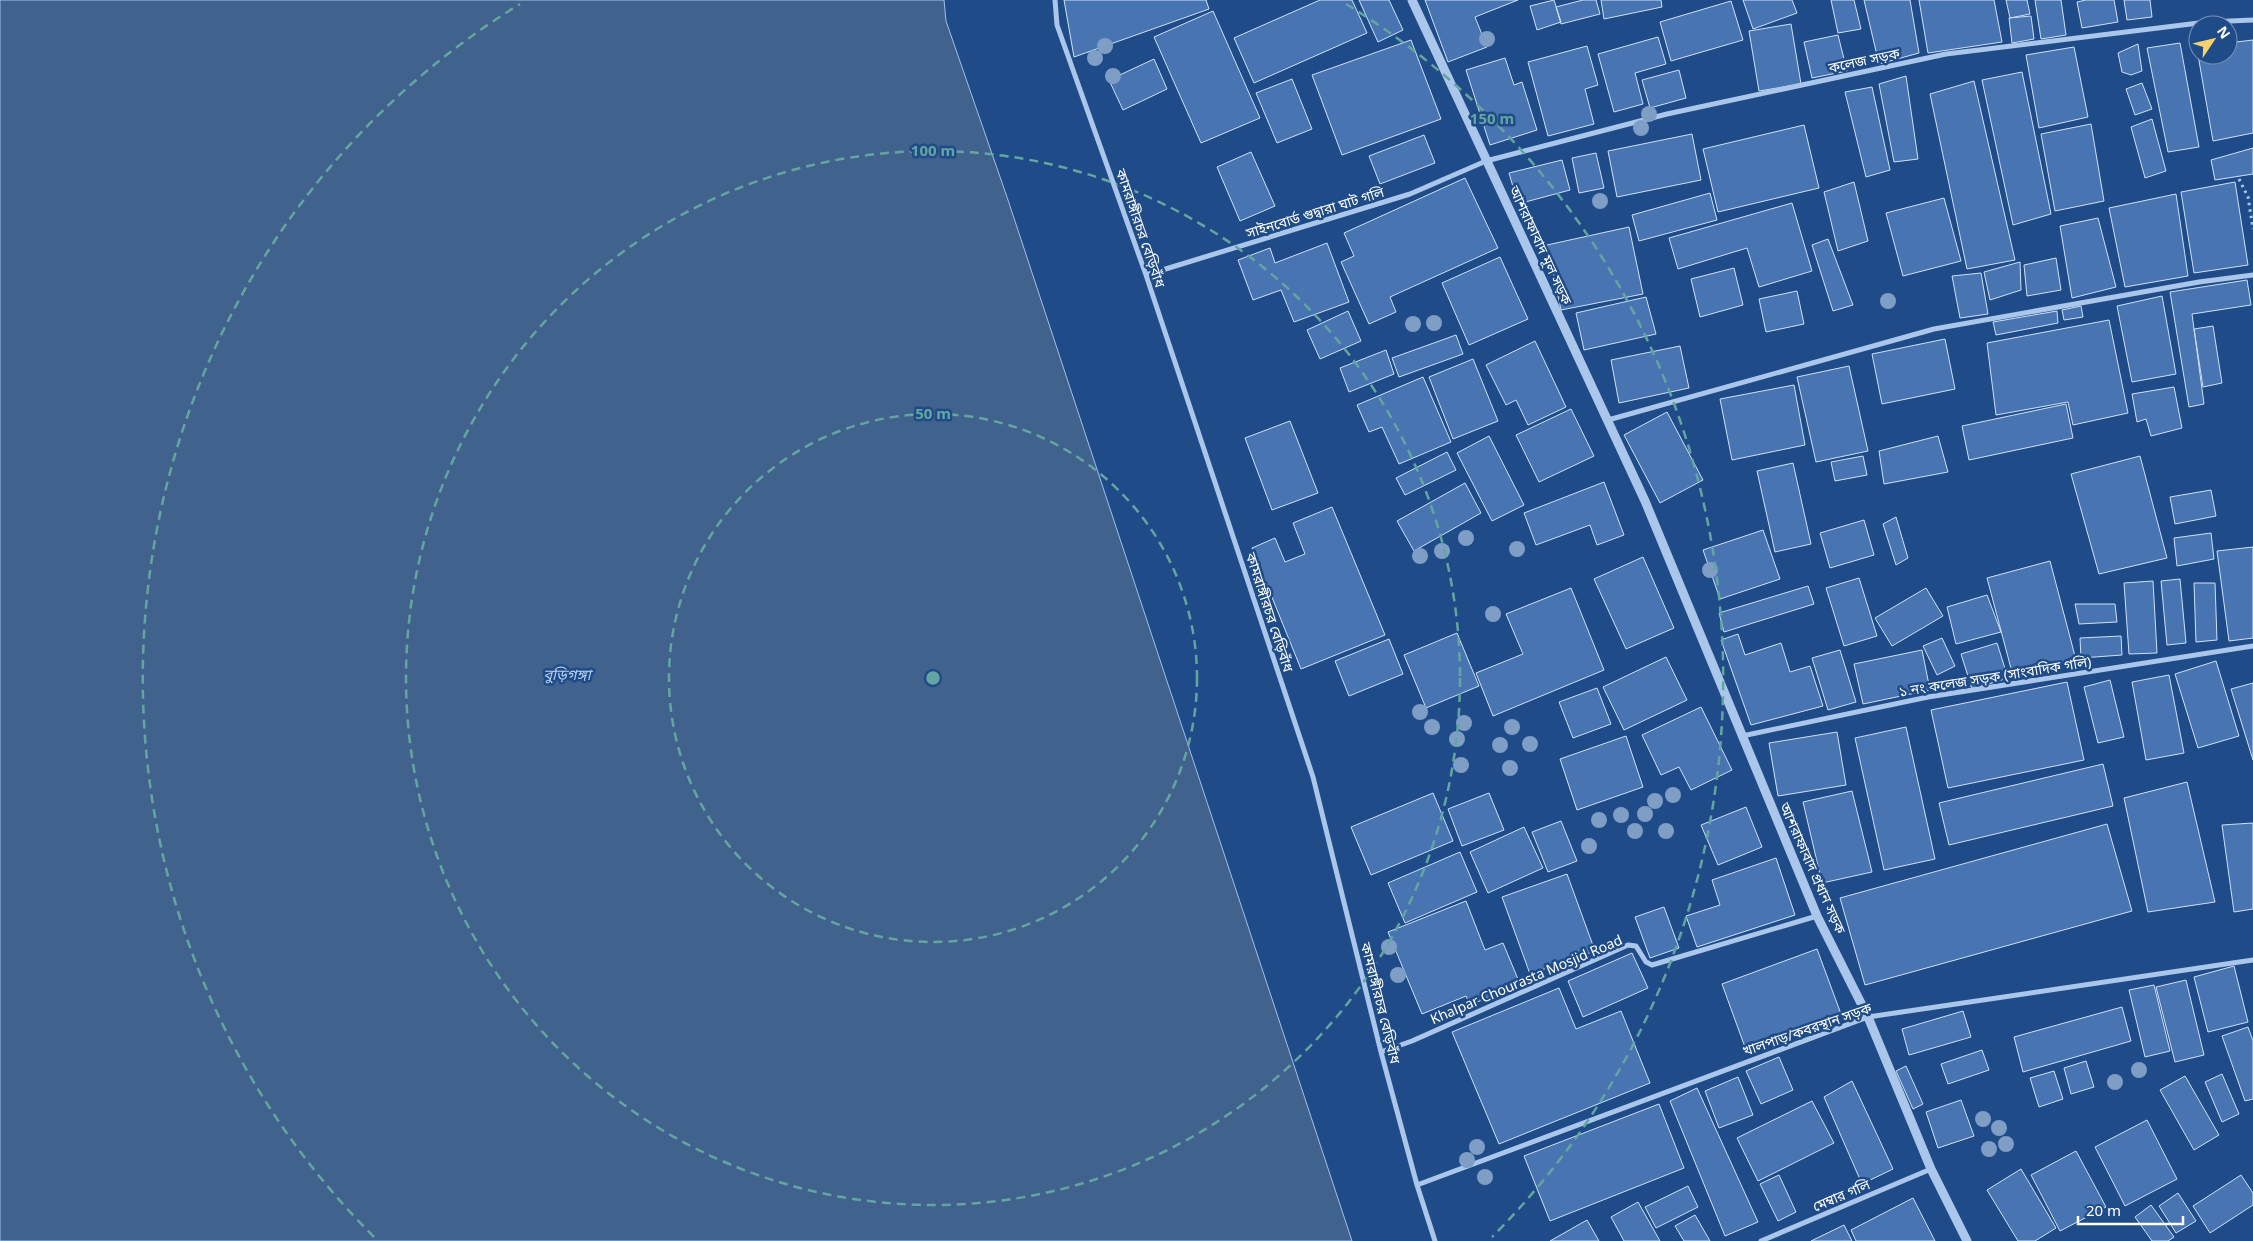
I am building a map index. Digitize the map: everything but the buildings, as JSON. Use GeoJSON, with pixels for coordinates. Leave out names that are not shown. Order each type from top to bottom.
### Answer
{"type":"FeatureCollection","features":[{"type":"Feature","properties":{"kind":"street","name":"কামরাঙ্গীরচর বেড়িবাঁধ"},"geometry":{"type":"LineString","coordinates":[[1055,0],[1057,25],[1146,275],[1312,777],[1381,1052],[1417,1185],[1435,1241]]}},
{"type":"Feature","properties":{"kind":"street","name":"আশরাফাবাদ মূল সড়ক"},"geometry":{"type":"LineString","coordinates":[[1412,0],[1645,501]]}},
{"type":"Feature","properties":{"kind":"street","name":"কলেজ সড়ক"},"geometry":{"type":"LineString","coordinates":[[1486,161],[1667,114],[1946,54],[2207,22],[2253,20]]}},
{"type":"Feature","properties":{"kind":"street","name":"সাইনবোর্ড গুদ্বারা ঘাট গলি"},"geometry":{"type":"LineString","coordinates":[[1146,275],[1410,194],[1486,161]]}},
{"type":"Feature","properties":{"kind":"street"},"geometry":{"type":"LineString","coordinates":[[1608,420],[1934,329],[2199,282],[2253,275]]}},
{"type":"Feature","properties":{"kind":"street","name":"আশরাফাবাদ প্রধান সড়ক"},"geometry":{"type":"LineString","coordinates":[[1645,501],[1817,916],[1868,1017],[1931,1169],[1967,1241]]}},
{"type":"Feature","properties":{"kind":"street","name":"১ নং কলেজ সড়ক (সাংবাদিক গলি)"},"geometry":{"type":"LineString","coordinates":[[1742,736],[1928,697],[2253,646]]}},
{"type":"Feature","properties":{"kind":"street","name":"Khalpar Chourasta Mosjid Road"},"geometry":{"type":"LineString","coordinates":[[1381,1052],[1412,1041],[1628,945],[1636,946],[1646,962],[1652,965],[1817,916]]}},
{"type":"Feature","properties":{"kind":"street","name":"খালপাড়/কবরস্থান সড়ক"},"geometry":{"type":"LineString","coordinates":[[1417,1185],[1868,1017],[2253,960]]}},
{"type":"Feature","properties":{"kind":"street","name":"মেম্বার গলি"},"geometry":{"type":"LineString","coordinates":[[1761,1241],[1931,1169]]}},
{"type":"Feature","properties":{"kind":"path"},"geometry":{"type":"LineString","coordinates":[[2239,179],[2248,197],[2253,229]]}},
{"type":"Feature","properties":{"kind":"water","name":"বুড়িগঙ্গা"},"geometry":{"type":"Polygon","coordinates":[[[0,0],[944,0],[946,21],[1008,200],[1352,1241],[0,1241],[0,0]]]}}]}
